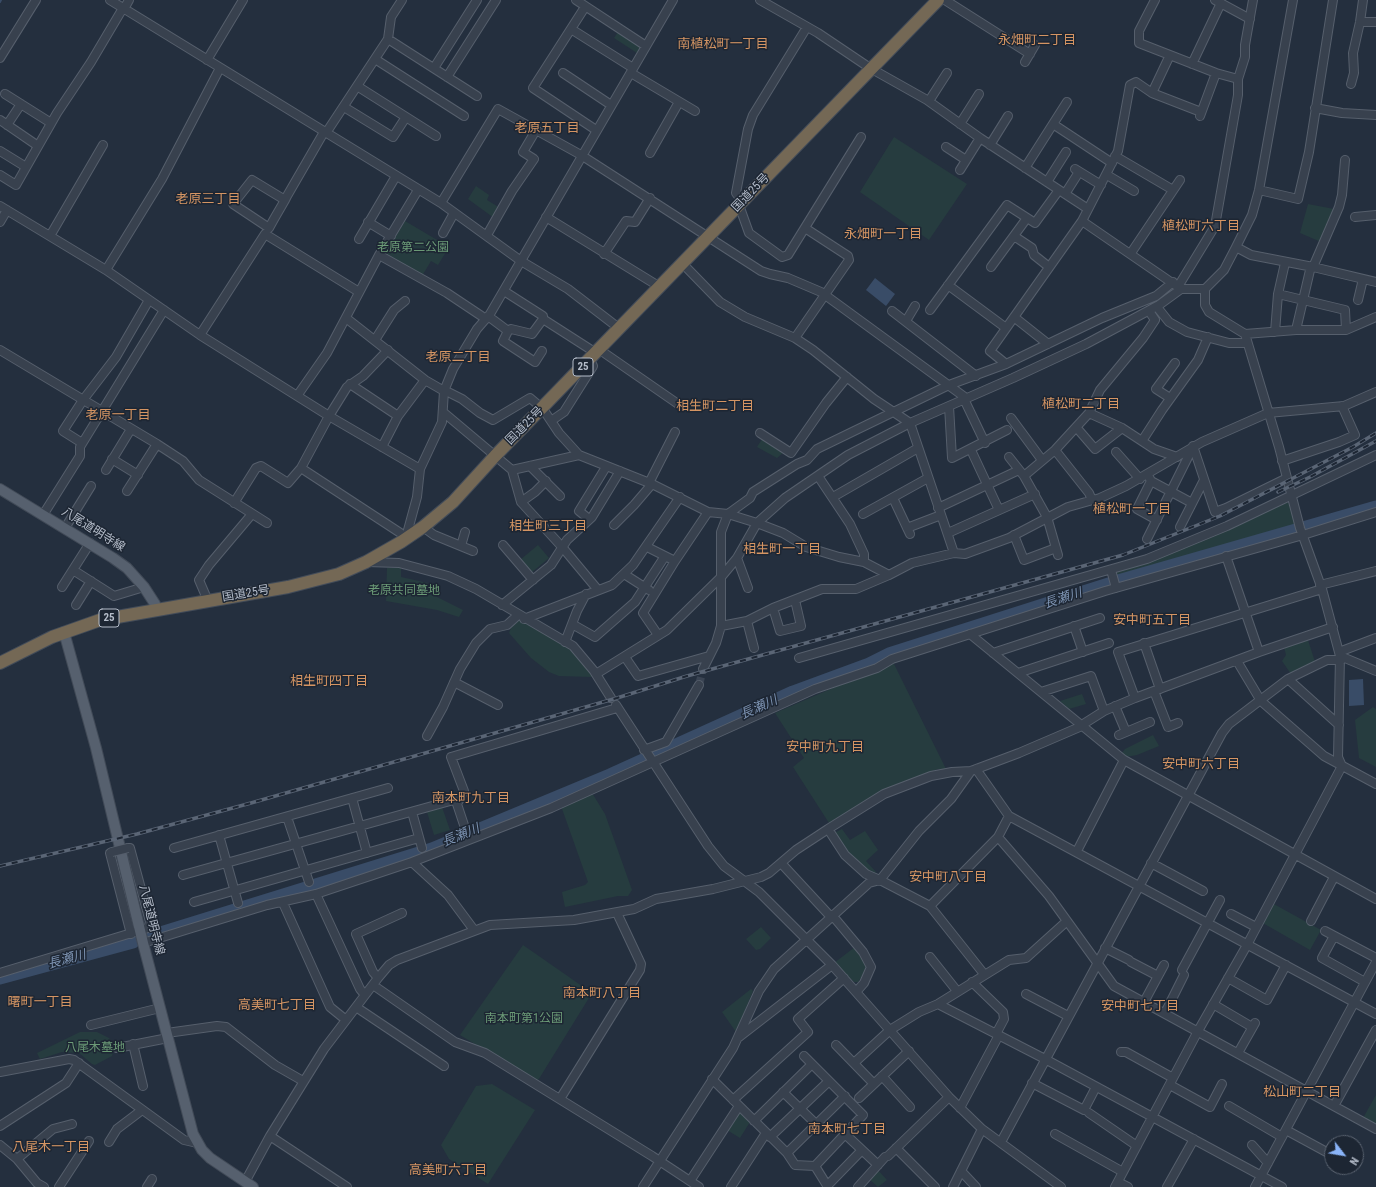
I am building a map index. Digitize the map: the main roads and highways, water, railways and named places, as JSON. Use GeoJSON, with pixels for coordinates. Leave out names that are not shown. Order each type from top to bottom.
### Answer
{"type":"FeatureCollection","features":[{"type":"Feature","properties":{"kind":"highway","name":"国道25号"},"geometry":{"type":"LineString","coordinates":[[0,663],[64,632],[100,620],[288,587],[339,574],[366,562],[408,538],[447,508],[495,456],[660,288],[682,263],[741,204],[870,68],[938,0]]}},
{"type":"Feature","properties":{"kind":"main road","name":"八尾道明寺線"},"geometry":{"type":"LineString","coordinates":[[0,489],[90,543],[127,568],[144,587],[155,604],[156,609]]}},
{"type":"Feature","properties":{"kind":"main road","name":"八尾道明寺線"},"geometry":{"type":"LineString","coordinates":[[64,632],[96,748],[135,933],[142,943],[193,1134],[197,1143],[210,1158],[246,1185]]}},
{"type":"Feature","properties":{"kind":"water"},"geometry":{"type":"Polygon","coordinates":[[[875,278],[895,294],[886,306],[866,290],[875,278]]]}},
{"type":"Feature","properties":{"kind":"water"},"geometry":{"type":"Polygon","coordinates":[[[1363,679],[1364,705],[1349,706],[1349,680],[1363,679]]]}},
{"type":"Feature","properties":{"kind":"waterway","name":"長瀬川"},"geometry":{"type":"LineString","coordinates":[[151,936],[432,849],[610,775],[793,692],[869,664],[889,654],[1118,581],[1376,507]]}},
{"type":"Feature","properties":{"kind":"waterway","name":"長瀬川"},"geometry":{"type":"LineString","coordinates":[[0,978],[133,942]]}},
{"type":"Feature","properties":{"kind":"tunnel"},"geometry":{"type":"LineString","coordinates":[[699,685],[703,669]]}},
{"type":"Feature","properties":{"kind":"railway"},"geometry":{"type":"LineString","coordinates":[[0,866],[137,834],[251,803],[617,698],[687,676],[1123,555],[1220,516],[1353,447],[1376,433]]}},
{"type":"Feature","properties":{"kind":"railway"},"geometry":{"type":"LineString","coordinates":[[1278,492],[1310,477],[1376,441]]}},
{"type":"Feature","properties":{"kind":"district","name":"永畑町二丁目"},"geometry":{"type":"Point","coordinates":[1037,41]}},
{"type":"Feature","properties":{"kind":"district","name":"南植松町一丁目"},"geometry":{"type":"Point","coordinates":[723,45]}},
{"type":"Feature","properties":{"kind":"district","name":"老原五丁目"},"geometry":{"type":"Point","coordinates":[547,129]}},
{"type":"Feature","properties":{"kind":"district","name":"老原三丁目"},"geometry":{"type":"Point","coordinates":[208,200]}},
{"type":"Feature","properties":{"kind":"district","name":"植松町六丁目"},"geometry":{"type":"Point","coordinates":[1201,227]}},
{"type":"Feature","properties":{"kind":"district","name":"永畑町一丁目"},"geometry":{"type":"Point","coordinates":[883,235]}},
{"type":"Feature","properties":{"kind":"district","name":"老原二丁目"},"geometry":{"type":"Point","coordinates":[458,358]}},
{"type":"Feature","properties":{"kind":"district","name":"植松町二丁目"},"geometry":{"type":"Point","coordinates":[1081,405]}},
{"type":"Feature","properties":{"kind":"district","name":"相生町二丁目"},"geometry":{"type":"Point","coordinates":[715,407]}},
{"type":"Feature","properties":{"kind":"district","name":"老原一丁目"},"geometry":{"type":"Point","coordinates":[118,416]}},
{"type":"Feature","properties":{"kind":"district","name":"植松町一丁目"},"geometry":{"type":"Point","coordinates":[1132,510]}},
{"type":"Feature","properties":{"kind":"district","name":"相生町三丁目"},"geometry":{"type":"Point","coordinates":[548,527]}},
{"type":"Feature","properties":{"kind":"district","name":"相生町一丁目"},"geometry":{"type":"Point","coordinates":[782,550]}},
{"type":"Feature","properties":{"kind":"district","name":"安中町五丁目"},"geometry":{"type":"Point","coordinates":[1152,621]}},
{"type":"Feature","properties":{"kind":"district","name":"相生町四丁目"},"geometry":{"type":"Point","coordinates":[329,682]}},
{"type":"Feature","properties":{"kind":"district","name":"安中町九丁目"},"geometry":{"type":"Point","coordinates":[825,748]}},
{"type":"Feature","properties":{"kind":"district","name":"安中町六丁目"},"geometry":{"type":"Point","coordinates":[1201,765]}},
{"type":"Feature","properties":{"kind":"district","name":"南本町九丁目"},"geometry":{"type":"Point","coordinates":[471,799]}},
{"type":"Feature","properties":{"kind":"district","name":"安中町八丁目"},"geometry":{"type":"Point","coordinates":[948,878]}},
{"type":"Feature","properties":{"kind":"district","name":"南本町八丁目"},"geometry":{"type":"Point","coordinates":[602,994]}},
{"type":"Feature","properties":{"kind":"district","name":"曙町一丁目"},"geometry":{"type":"Point","coordinates":[40,1003]}},
{"type":"Feature","properties":{"kind":"district","name":"高美町七丁目"},"geometry":{"type":"Point","coordinates":[277,1006]}},
{"type":"Feature","properties":{"kind":"district","name":"安中町七丁目"},"geometry":{"type":"Point","coordinates":[1140,1007]}},
{"type":"Feature","properties":{"kind":"district","name":"松山町二丁目"},"geometry":{"type":"Point","coordinates":[1302,1093]}},
{"type":"Feature","properties":{"kind":"district","name":"南本町七丁目"},"geometry":{"type":"Point","coordinates":[847,1130]}},
{"type":"Feature","properties":{"kind":"district","name":"八尾木一丁目"},"geometry":{"type":"Point","coordinates":[51,1148]}},
{"type":"Feature","properties":{"kind":"district","name":"高美町六丁目"},"geometry":{"type":"Point","coordinates":[448,1171]}},
{"type":"Feature","properties":{"kind":"park label","name":"老原第二公園"},"geometry":{"type":"Point","coordinates":[413,248]}},
{"type":"Feature","properties":{"kind":"park label","name":"老原共同墓地"},"geometry":{"type":"Point","coordinates":[404,591]}},
{"type":"Feature","properties":{"kind":"park label","name":"南本町第1公園"},"geometry":{"type":"Point","coordinates":[524,1019]}},
{"type":"Feature","properties":{"kind":"park label","name":"八尾木墓地"},"geometry":{"type":"Point","coordinates":[95,1048]}}]}
